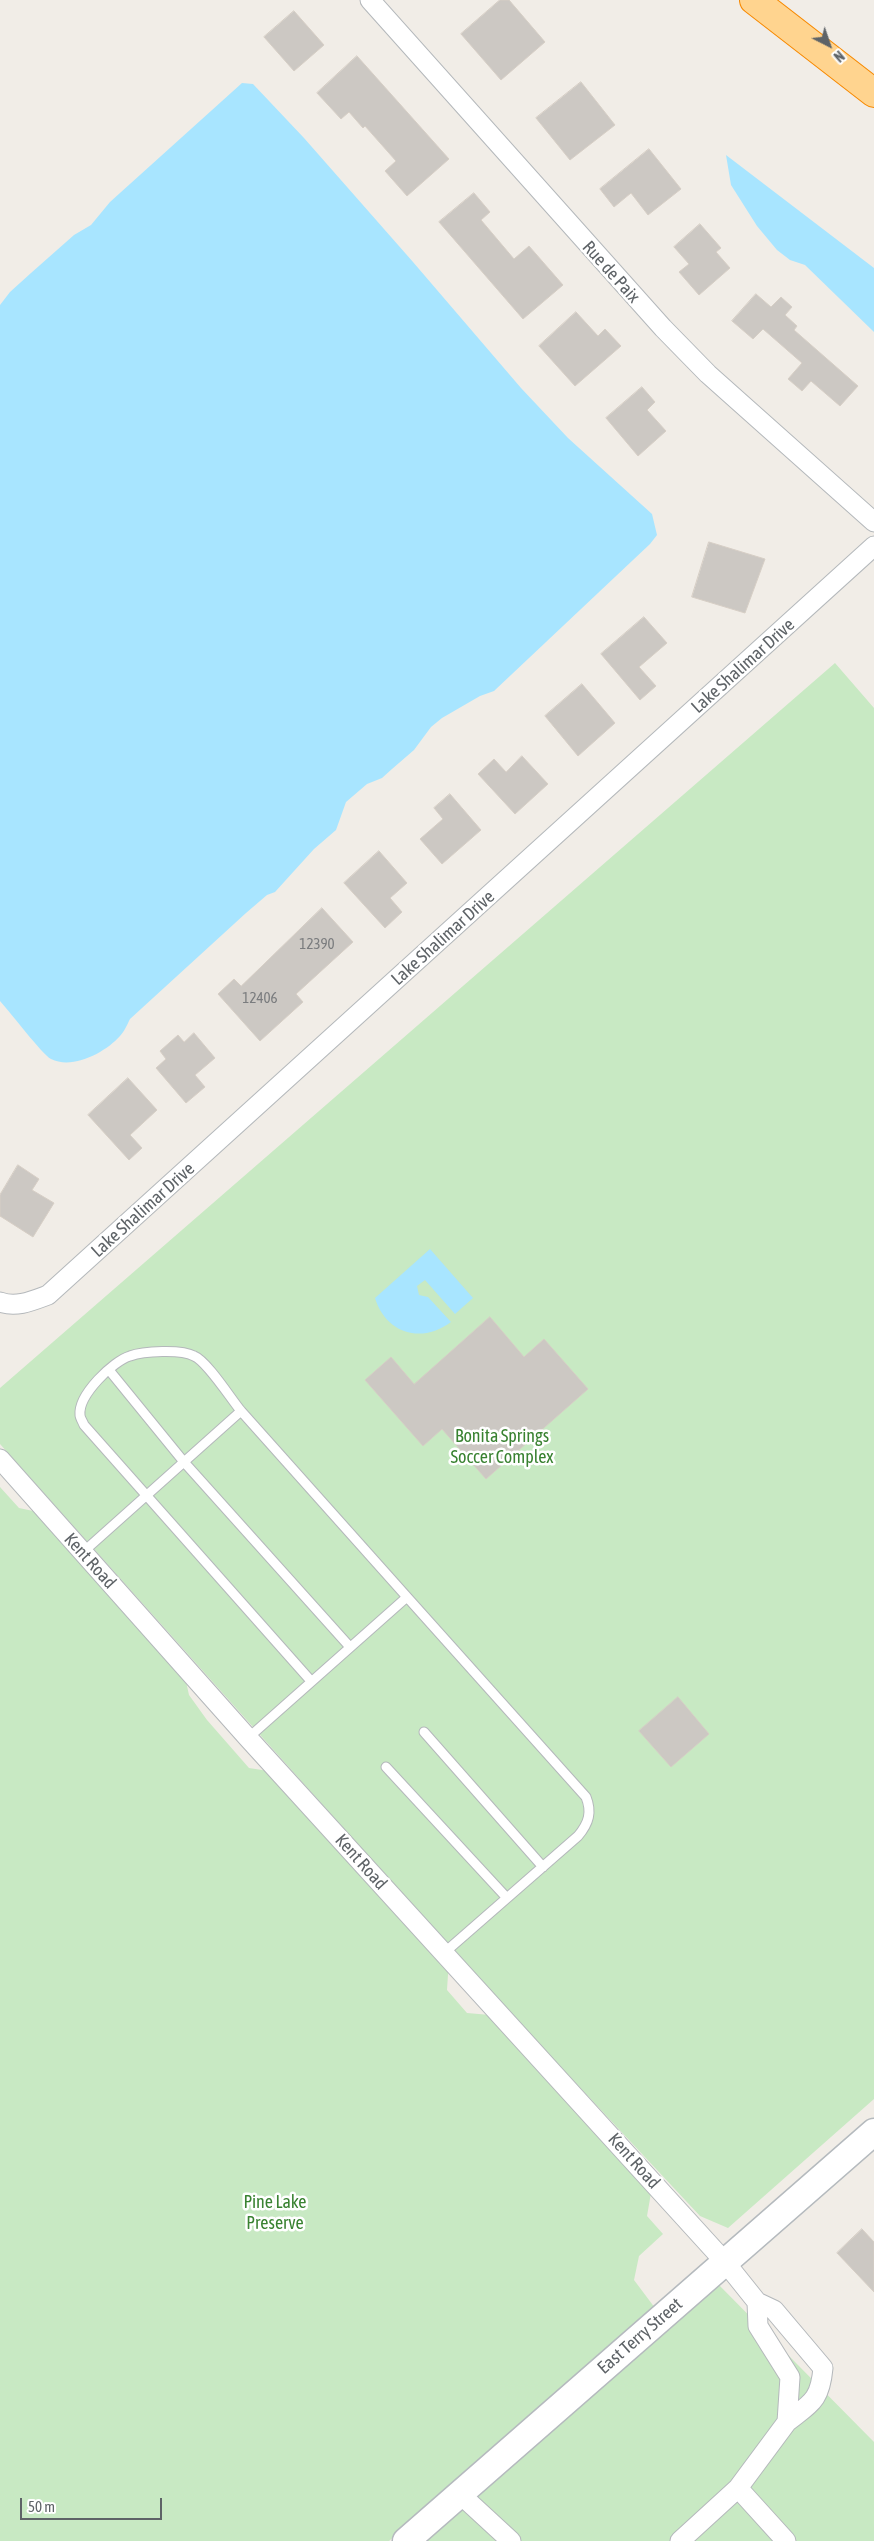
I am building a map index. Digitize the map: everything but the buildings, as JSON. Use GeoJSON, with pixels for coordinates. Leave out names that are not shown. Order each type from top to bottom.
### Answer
{"type":"FeatureCollection","features":[{"type":"Feature","properties":{"kind":"highway"},"geometry":{"type":"LineString","coordinates":[[754,0],[874,93]]}},
{"type":"Feature","properties":{"kind":"street","name":"Rue de Paix"},"geometry":{"type":"LineString","coordinates":[[370,0],[663,328],[708,374],[874,522]]}},
{"type":"Feature","properties":{"kind":"street","name":"Lake Shalimar Drive"},"geometry":{"type":"LineString","coordinates":[[0,1302],[8,1305],[22,1303],[48,1295],[874,546]]}},
{"type":"Feature","properties":{"kind":"street","name":"Kent Road"},"geometry":{"type":"LineString","coordinates":[[0,1459],[248,1738],[725,2262],[757,2302]]}},
{"type":"Feature","properties":{"kind":"street","name":"East Terry Street"},"geometry":{"type":"LineString","coordinates":[[406,2541],[874,2132]]}},
{"type":"Feature","properties":{"kind":"street"},"geometry":{"type":"LineString","coordinates":[[680,2541],[738,2488],[787,2422],[815,2400],[821,2385],[823,2368],[774,2310],[757,2302],[758,2326],[790,2377],[787,2392],[787,2422]]}},
{"type":"Feature","properties":{"kind":"street"},"geometry":{"type":"LineString","coordinates":[[787,2392],[817,2394]]}},
{"type":"Feature","properties":{"kind":"street"},"geometry":{"type":"LineString","coordinates":[[738,2488],[786,2541]]}},
{"type":"Feature","properties":{"kind":"street"},"geometry":{"type":"LineString","coordinates":[[460,2494],[511,2541]]}},
{"type":"Feature","properties":{"kind":"lane"},"geometry":{"type":"LineString","coordinates":[[312,1681],[84,1425],[80,1415],[81,1404],[91,1387],[109,1370],[129,1356],[182,1352],[196,1356],[241,1411],[586,1797],[590,1814],[584,1828],[444,1953]]}},
{"type":"Feature","properties":{"kind":"lane"},"geometry":{"type":"LineString","coordinates":[[109,1370],[184,1462],[350,1647]]}},
{"type":"Feature","properties":{"kind":"lane"},"geometry":{"type":"LineString","coordinates":[[82,1553],[241,1411]]}},
{"type":"Feature","properties":{"kind":"lane"},"geometry":{"type":"LineString","coordinates":[[248,1738],[406,1597]]}},
{"type":"Feature","properties":{"kind":"lane"},"geometry":{"type":"LineString","coordinates":[[424,1732],[542,1867]]}},
{"type":"Feature","properties":{"kind":"lane"},"geometry":{"type":"LineString","coordinates":[[386,1767],[507,1898]]}},
{"type":"Feature","properties":{"kind":"green space","name":"Bonita Springs Soccer Complex"},"geometry":{"type":"Polygon","coordinates":[[[835,663],[874,708],[874,2099],[728,2228],[700,2216],[472,1972],[0,1444],[0,1388],[835,663]]]}},
{"type":"Feature","properties":{"kind":"green space","name":"Pine Lake Preserve"},"geometry":{"type":"Polygon","coordinates":[[[0,1487],[19,1508],[52,1515],[181,1659],[189,1695],[207,1720],[249,1768],[275,1772],[449,1959],[447,1990],[467,2013],[490,2015],[651,2193],[647,2216],[663,2234],[639,2256],[634,2280],[655,2308],[389,2541],[0,2541],[0,1487]]]}},
{"type":"Feature","properties":{"kind":"green space"},"geometry":{"type":"Polygon","coordinates":[[[717,2283],[874,2442],[874,2541],[422,2541],[717,2283]]]}},
{"type":"Feature","properties":{"kind":"water"},"geometry":{"type":"Polygon","coordinates":[[[242,83],[253,84],[304,138],[521,388],[568,438],[652,514],[657,535],[650,544],[494,691],[480,696],[442,718],[431,727],[414,750],[382,778],[367,784],[346,802],[336,830],[314,849],[275,892],[267,895],[246,913],[130,1019],[123,1032],[114,1042],[88,1058],[79,1061],[60,1062],[47,1056],[0,1001],[0,305],[10,292],[74,235],[91,225],[110,202],[242,83]]]}},
{"type":"Feature","properties":{"kind":"water"},"geometry":{"type":"Polygon","coordinates":[[[726,155],[874,268],[874,332],[805,265],[790,260],[777,250],[757,226],[731,185],[726,155]]]}},
{"type":"Feature","properties":{"kind":"water"},"geometry":{"type":"Polygon","coordinates":[[[430,1249],[473,1298],[455,1314],[425,1280],[417,1286],[419,1295],[428,1297],[451,1322],[440,1329],[428,1333],[406,1332],[387,1320],[375,1298],[430,1249]]]}}]}
